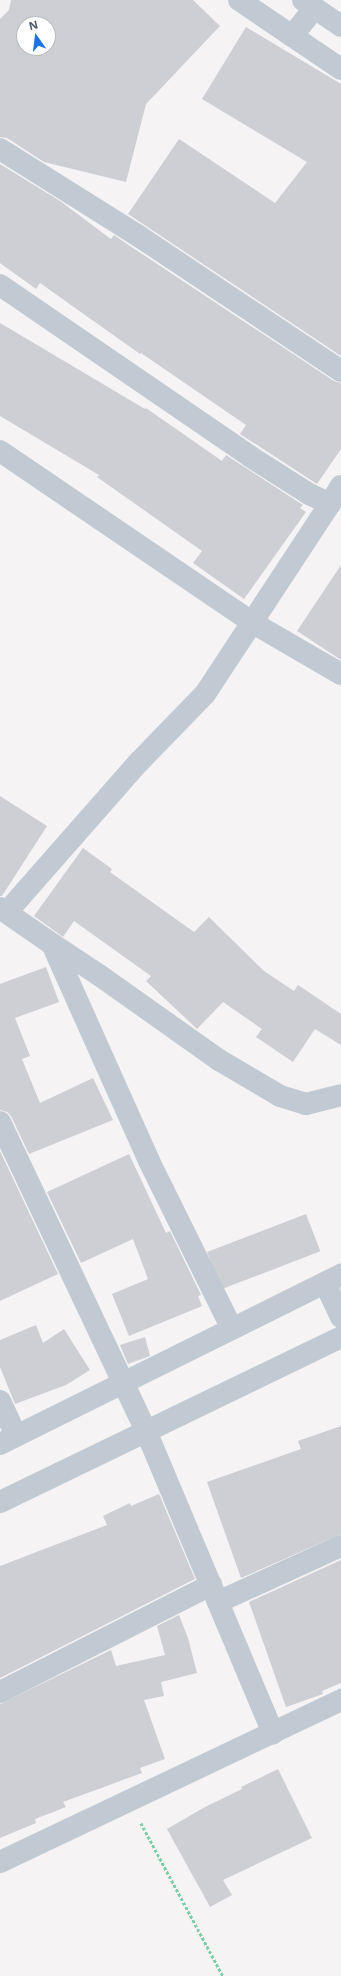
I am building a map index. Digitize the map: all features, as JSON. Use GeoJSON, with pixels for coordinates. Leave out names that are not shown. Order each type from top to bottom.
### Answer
{"type":"FeatureCollection","features":[{"type":"Feature","properties":{"kind":"street"},"geometry":{"type":"LineString","coordinates":[[239,0],[341,69]]}},
{"type":"Feature","properties":{"kind":"street"},"geometry":{"type":"LineString","coordinates":[[292,36],[309,4],[341,26]]}},
{"type":"Feature","properties":{"kind":"street"},"geometry":{"type":"LineString","coordinates":[[0,149],[137,235],[341,371]]}},
{"type":"Feature","properties":{"kind":"street"},"geometry":{"type":"LineString","coordinates":[[0,285],[251,457],[292,483],[336,495],[206,694],[139,762],[3,910],[99,974],[219,1060],[280,1096],[306,1104],[341,1095]]}},
{"type":"Feature","properties":{"kind":"street"},"geometry":{"type":"LineString","coordinates":[[0,451],[253,623],[341,674]]}},
{"type":"Feature","properties":{"kind":"street"},"geometry":{"type":"LineString","coordinates":[[52,944],[149,1161],[232,1329]]}},
{"type":"Feature","properties":{"kind":"street"},"geometry":{"type":"LineString","coordinates":[[0,1122],[146,1431],[273,1733]]}},
{"type":"Feature","properties":{"kind":"street"},"geometry":{"type":"LineString","coordinates":[[0,1401],[8,1440],[333,1279],[341,1318]]}},
{"type":"Feature","properties":{"kind":"street"},"geometry":{"type":"LineString","coordinates":[[0,1502],[341,1337]]}},
{"type":"Feature","properties":{"kind":"street"},"geometry":{"type":"LineString","coordinates":[[0,1692],[215,1594],[341,1546]]}},
{"type":"Feature","properties":{"kind":"street"},"geometry":{"type":"LineString","coordinates":[[0,1862],[341,1700]]}},
{"type":"Feature","properties":{"kind":"path"},"geometry":{"type":"LineString","coordinates":[[129,1801],[223,1976]]}},
{"type":"Feature","properties":{"kind":"building"},"geometry":{"type":"Polygon","coordinates":[[[11,0],[193,0],[220,26],[146,104],[126,182],[44,162],[7,138],[0,137],[0,19],[9,10],[11,0]]]}},
{"type":"Feature","properties":{"kind":"building"},"geometry":{"type":"Polygon","coordinates":[[[246,27],[341,84],[341,356],[128,214],[179,139],[275,203],[307,162],[202,99],[246,27]]]}},
{"type":"Feature","properties":{"kind":"building"},"geometry":{"type":"Polygon","coordinates":[[[0,164],[60,201],[111,239],[114,235],[334,381],[341,383],[341,449],[317,484],[240,434],[246,425],[141,353],[140,354],[40,283],[36,289],[0,263],[0,164]]]}},
{"type":"Feature","properties":{"kind":"building"},"geometry":{"type":"Polygon","coordinates":[[[0,323],[145,409],[146,408],[222,461],[226,455],[303,505],[300,508],[306,512],[244,599],[193,563],[202,551],[97,477],[99,475],[0,416],[0,323]]]}},
{"type":"Feature","properties":{"kind":"building"},"geometry":{"type":"Polygon","coordinates":[[[341,565],[341,660],[297,631],[341,565]]]}},
{"type":"Feature","properties":{"kind":"building"},"geometry":{"type":"Polygon","coordinates":[[[0,796],[47,826],[2,896],[0,896],[0,796]]]}},
{"type":"Feature","properties":{"kind":"building"},"geometry":{"type":"Polygon","coordinates":[[[83,848],[112,869],[110,872],[194,932],[209,917],[264,971],[294,991],[298,985],[341,1014],[341,1045],[315,1029],[293,1062],[256,1037],[262,1029],[223,1002],[197,1029],[146,981],[151,976],[74,921],[63,937],[34,916],[83,848]]]}},
{"type":"Feature","properties":{"kind":"building"},"geometry":{"type":"Polygon","coordinates":[[[46,967],[59,1002],[15,1018],[30,1056],[22,1059],[40,1103],[93,1078],[113,1120],[29,1154],[11,1116],[7,1112],[0,1110],[0,984],[46,967]]]}},
{"type":"Feature","properties":{"kind":"building"},"geometry":{"type":"Polygon","coordinates":[[[0,1151],[58,1274],[0,1301],[0,1151]]]}},
{"type":"Feature","properties":{"kind":"building"},"geometry":{"type":"Polygon","coordinates":[[[129,1154],[166,1233],[170,1231],[201,1295],[198,1296],[202,1306],[129,1336],[112,1294],[148,1279],[133,1239],[81,1263],[47,1192],[129,1154]]]}},
{"type":"Feature","properties":{"kind":"building"},"geometry":{"type":"Polygon","coordinates":[[[306,1214],[320,1251],[221,1289],[207,1252],[306,1214]]]}},
{"type":"Feature","properties":{"kind":"building"},"geometry":{"type":"Polygon","coordinates":[[[36,1325],[43,1343],[64,1329],[90,1370],[66,1385],[15,1404],[0,1367],[0,1340],[36,1325]]]}},
{"type":"Feature","properties":{"kind":"building"},"geometry":{"type":"Polygon","coordinates":[[[145,1337],[150,1356],[128,1364],[120,1345],[145,1337]]]}},
{"type":"Feature","properties":{"kind":"building"},"geometry":{"type":"Polygon","coordinates":[[[341,1426],[341,1534],[241,1578],[207,1482],[301,1449],[298,1441],[341,1426]]]}},
{"type":"Feature","properties":{"kind":"building"},"geometry":{"type":"Polygon","coordinates":[[[159,1494],[195,1579],[0,1678],[0,1566],[107,1525],[103,1516],[130,1503],[131,1506],[159,1494]]]}},
{"type":"Feature","properties":{"kind":"building"},"geometry":{"type":"Polygon","coordinates":[[[341,1560],[341,1683],[322,1691],[323,1694],[286,1707],[249,1602],[341,1560]]]}},
{"type":"Feature","properties":{"kind":"building"},"geometry":{"type":"Polygon","coordinates":[[[179,1615],[188,1638],[197,1673],[161,1682],[164,1696],[144,1700],[165,1759],[140,1768],[142,1773],[63,1802],[66,1807],[35,1819],[36,1823],[0,1838],[0,1704],[111,1650],[116,1666],[165,1655],[157,1626],[179,1615]]]}},
{"type":"Feature","properties":{"kind":"building"},"geometry":{"type":"Polygon","coordinates":[[[278,1769],[312,1838],[223,1880],[232,1895],[210,1907],[167,1829],[205,1807],[242,1789],[241,1787],[278,1769]]]}}]}
